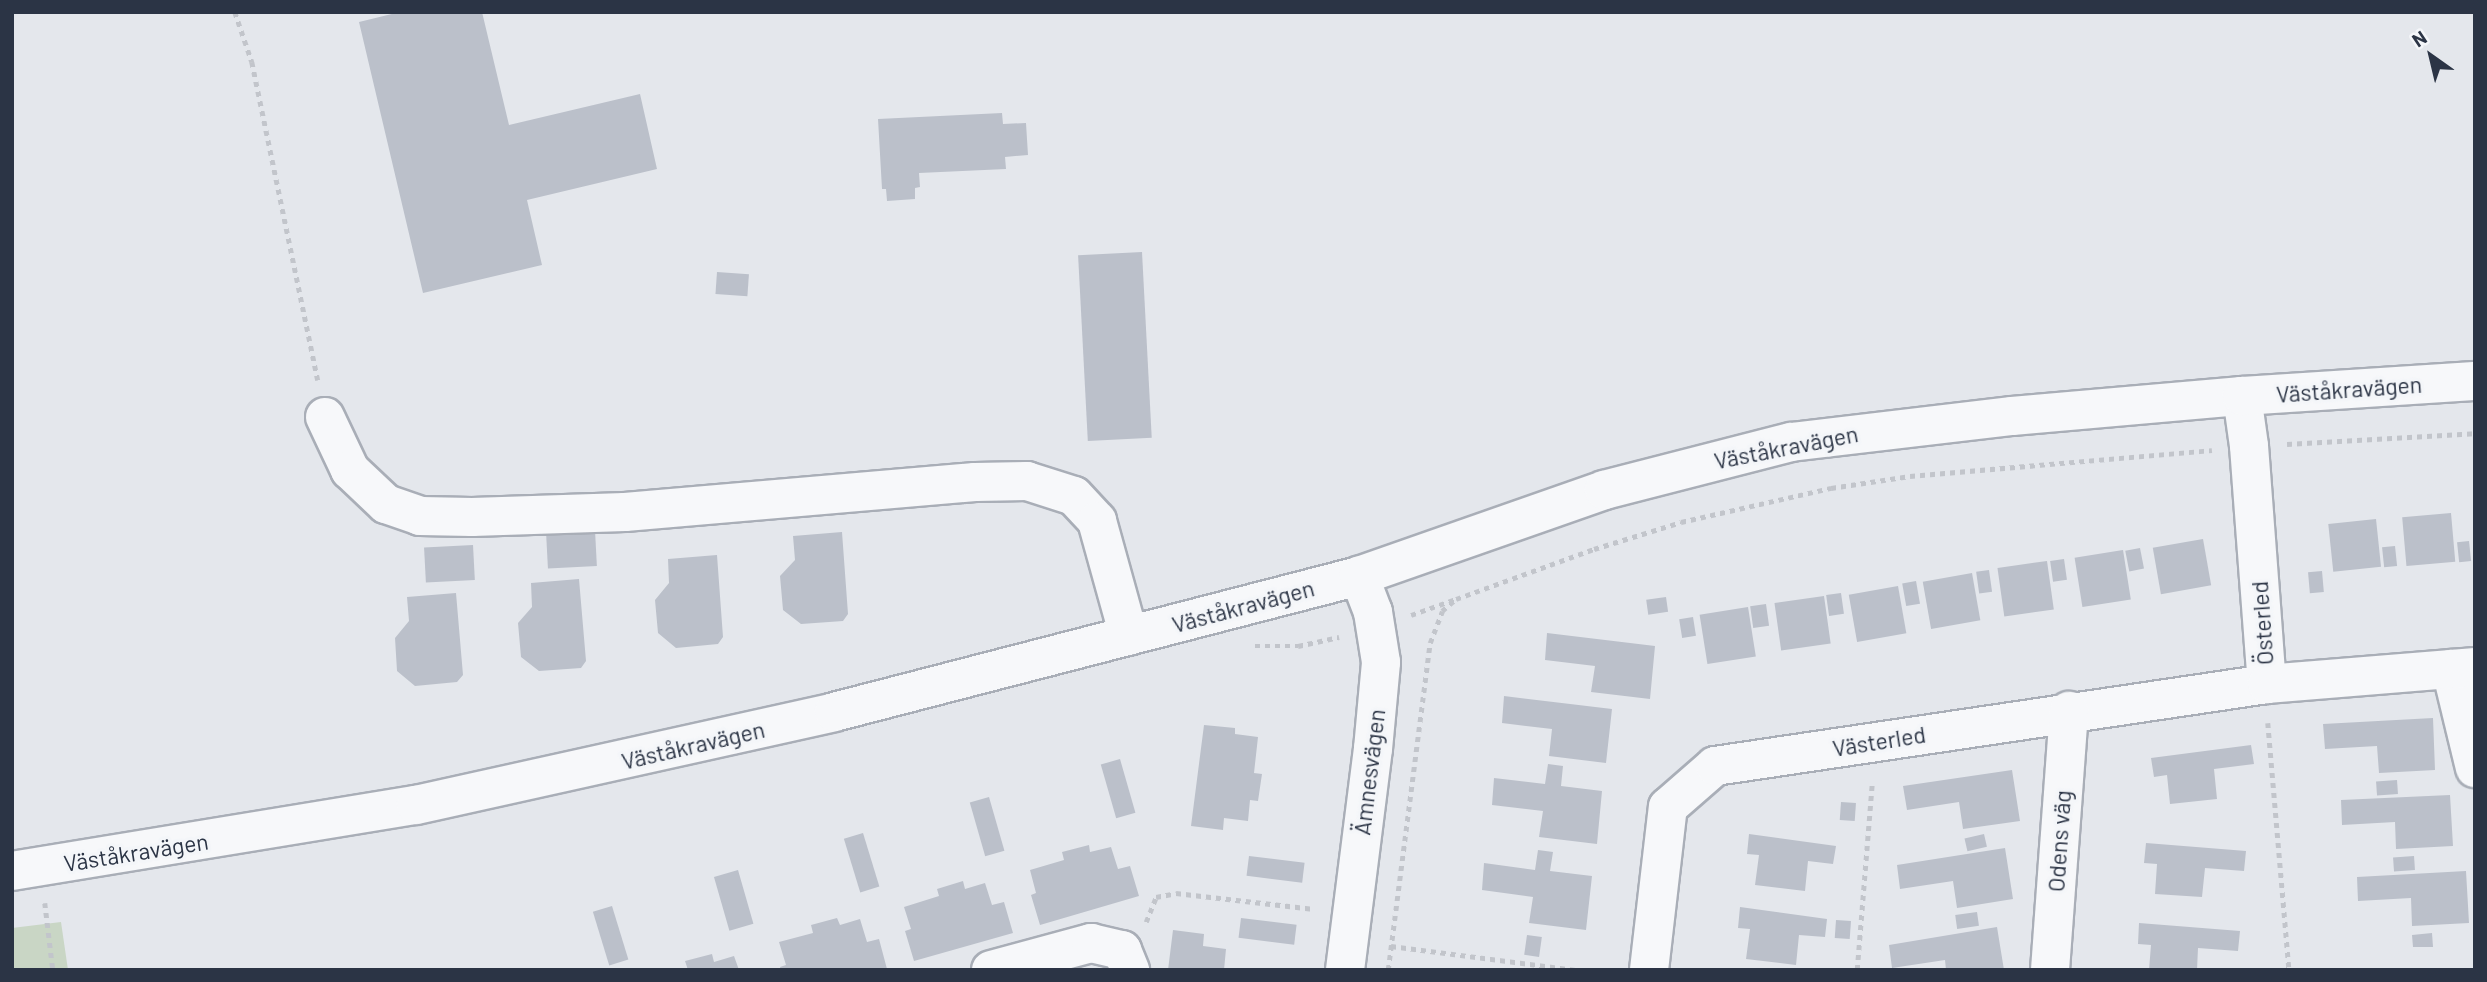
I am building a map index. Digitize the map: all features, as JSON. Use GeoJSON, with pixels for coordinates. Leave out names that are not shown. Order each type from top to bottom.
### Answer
{"type":"FeatureCollection","features":[{"type":"Feature","properties":{"kind":"street","name":"Väståkravägen"},"geometry":{"type":"LineString","coordinates":[[26,869],[402,808],[821,715],[1359,576],[1604,490],[1791,442],[2012,416],[2242,396],[2475,382]]}},
{"type":"Feature","properties":{"kind":"street","name":"Österled"},"geometry":{"type":"LineString","coordinates":[[2242,396],[2249,446],[2267,684],[2463,668]]}},
{"type":"Feature","properties":{"kind":"street"},"geometry":{"type":"LineString","coordinates":[[326,417],[350,470],[386,504],[420,516],[472,517],[651,510],[873,490],[1027,481],[1074,496],[1097,521],[1129,636]]}},
{"type":"Feature","properties":{"kind":"street","name":"Ämnesvägen"},"geometry":{"type":"LineString","coordinates":[[1345,970],[1373,750],[1381,662],[1373,612],[1359,576]]}},
{"type":"Feature","properties":{"kind":"street"},"geometry":{"type":"LineString","coordinates":[[2463,668],[2475,768]]}},
{"type":"Feature","properties":{"kind":"street","name":"Västerled"},"geometry":{"type":"LineString","coordinates":[[1649,970],[1668,807],[1715,766],[2069,711],[2267,684]]}},
{"type":"Feature","properties":{"kind":"street","name":"Odens väg"},"geometry":{"type":"LineString","coordinates":[[2050,970],[2069,711]]}},
{"type":"Feature","properties":{"kind":"street"},"geometry":{"type":"LineString","coordinates":[[991,970],[1091,943],[1122,950],[1130,967]]}},
{"type":"Feature","properties":{"kind":"path"},"geometry":{"type":"LineString","coordinates":[[235,12],[252,62],[326,417]]}},
{"type":"Feature","properties":{"kind":"path"},"geometry":{"type":"LineString","coordinates":[[1388,970],[1430,643],[1442,611],[1456,598],[1594,549],[1681,522],[1830,488],[1910,476],[2249,446],[2475,433]]}},
{"type":"Feature","properties":{"kind":"path"},"geometry":{"type":"LineString","coordinates":[[2267,684],[2289,970]]}},
{"type":"Feature","properties":{"kind":"path"},"geometry":{"type":"LineString","coordinates":[[1857,970],[1877,741]]}},
{"type":"Feature","properties":{"kind":"path"},"geometry":{"type":"LineString","coordinates":[[26,869],[53,970]]}},
{"type":"Feature","properties":{"kind":"path"},"geometry":{"type":"LineString","coordinates":[[1130,967],[1156,897],[1176,893],[1352,914]]}},
{"type":"Feature","properties":{"kind":"path"},"geometry":{"type":"LineString","coordinates":[[1391,946],[1577,970]]}},
{"type":"Feature","properties":{"kind":"green space"},"geometry":{"type":"Polygon","coordinates":[[[61,922],[68,970],[12,970],[12,928],[61,922]]]}},
{"type":"Feature","properties":{"kind":"building"},"geometry":{"type":"Polygon","coordinates":[[[400,12],[482,12],[509,125],[640,94],[657,169],[527,200],[542,265],[423,293],[359,22],[400,12]]]}},
{"type":"Feature","properties":{"kind":"building"},"geometry":{"type":"Polygon","coordinates":[[[1002,113],[1003,124],[1026,123],[1028,155],[1005,157],[1006,169],[919,173],[920,187],[915,188],[915,199],[887,201],[886,189],[882,189],[878,119],[1002,113]]]}},
{"type":"Feature","properties":{"kind":"building"},"geometry":{"type":"Polygon","coordinates":[[[1142,252],[1152,438],[1088,441],[1078,255],[1142,252]]]}},
{"type":"Feature","properties":{"kind":"building"},"geometry":{"type":"Polygon","coordinates":[[[717,272],[749,274],[747,296],[715,294],[717,272]]]}},
{"type":"Feature","properties":{"kind":"building"},"geometry":{"type":"Polygon","coordinates":[[[2451,513],[2455,562],[2406,566],[2402,517],[2451,513]]]}},
{"type":"Feature","properties":{"kind":"building"},"geometry":{"type":"Polygon","coordinates":[[[2376,519],[2381,567],[2333,572],[2328,524],[2376,519]]]}},
{"type":"Feature","properties":{"kind":"building"},"geometry":{"type":"Polygon","coordinates":[[[595,530],[597,566],[548,569],[546,533],[595,530]]]}},
{"type":"Feature","properties":{"kind":"building"},"geometry":{"type":"Polygon","coordinates":[[[842,532],[848,614],[843,621],[801,624],[783,610],[780,576],[795,560],[793,536],[842,532]]]}},
{"type":"Feature","properties":{"kind":"building"},"geometry":{"type":"Polygon","coordinates":[[[2203,539],[2211,585],[2161,594],[2153,548],[2203,539]]]}},
{"type":"Feature","properties":{"kind":"building"},"geometry":{"type":"Polygon","coordinates":[[[2469,541],[2471,561],[2459,562],[2457,542],[2469,541]]]}},
{"type":"Feature","properties":{"kind":"building"},"geometry":{"type":"Polygon","coordinates":[[[473,545],[475,580],[426,583],[424,548],[473,545]]]}},
{"type":"Feature","properties":{"kind":"building"},"geometry":{"type":"Polygon","coordinates":[[[2395,546],[2397,566],[2384,567],[2382,547],[2395,546]]]}},
{"type":"Feature","properties":{"kind":"building"},"geometry":{"type":"Polygon","coordinates":[[[2140,548],[2144,569],[2129,571],[2125,551],[2140,548]]]}},
{"type":"Feature","properties":{"kind":"building"},"geometry":{"type":"Polygon","coordinates":[[[2123,550],[2131,599],[2082,607],[2075,558],[2123,550]]]}},
{"type":"Feature","properties":{"kind":"building"},"geometry":{"type":"Polygon","coordinates":[[[717,555],[723,637],[718,644],[676,648],[658,633],[655,600],[669,583],[668,559],[717,555]]]}},
{"type":"Feature","properties":{"kind":"building"},"geometry":{"type":"Polygon","coordinates":[[[2064,559],[2067,580],[2053,582],[2050,561],[2064,559]]]}},
{"type":"Feature","properties":{"kind":"building"},"geometry":{"type":"Polygon","coordinates":[[[2047,561],[2054,610],[2004,616],[1997,568],[2047,561]]]}},
{"type":"Feature","properties":{"kind":"building"},"geometry":{"type":"Polygon","coordinates":[[[1989,570],[1992,592],[1979,594],[1976,572],[1989,570]]]}},
{"type":"Feature","properties":{"kind":"building"},"geometry":{"type":"Polygon","coordinates":[[[2322,571],[2324,592],[2310,593],[2308,572],[2322,571]]]}},
{"type":"Feature","properties":{"kind":"building"},"geometry":{"type":"Polygon","coordinates":[[[1972,573],[1980,620],[1931,629],[1923,582],[1972,573]]]}},
{"type":"Feature","properties":{"kind":"building"},"geometry":{"type":"Polygon","coordinates":[[[579,579],[586,661],[581,668],[539,671],[521,657],[518,623],[532,607],[531,583],[579,579]]]}},
{"type":"Feature","properties":{"kind":"building"},"geometry":{"type":"Polygon","coordinates":[[[1916,581],[1920,604],[1906,606],[1902,583],[1916,581]]]}},
{"type":"Feature","properties":{"kind":"building"},"geometry":{"type":"Polygon","coordinates":[[[1898,586],[1906,633],[1857,642],[1849,595],[1898,586]]]}},
{"type":"Feature","properties":{"kind":"building"},"geometry":{"type":"Polygon","coordinates":[[[456,593],[463,675],[457,682],[415,686],[397,671],[395,638],[409,621],[407,597],[456,593]]]}},
{"type":"Feature","properties":{"kind":"building"},"geometry":{"type":"Polygon","coordinates":[[[1841,593],[1844,614],[1829,616],[1826,595],[1841,593]]]}},
{"type":"Feature","properties":{"kind":"building"},"geometry":{"type":"Polygon","coordinates":[[[1824,596],[1831,644],[1781,650],[1774,603],[1824,596]]]}},
{"type":"Feature","properties":{"kind":"building"},"geometry":{"type":"Polygon","coordinates":[[[1666,597],[1668,612],[1648,615],[1646,600],[1666,597]]]}},
{"type":"Feature","properties":{"kind":"building"},"geometry":{"type":"Polygon","coordinates":[[[1766,604],[1769,626],[1753,628],[1750,606],[1766,604]]]}},
{"type":"Feature","properties":{"kind":"building"},"geometry":{"type":"Polygon","coordinates":[[[1748,607],[1756,656],[1707,664],[1700,615],[1748,607]]]}},
{"type":"Feature","properties":{"kind":"building"},"geometry":{"type":"Polygon","coordinates":[[[1693,617],[1696,636],[1682,638],[1679,619],[1693,617]]]}},
{"type":"Feature","properties":{"kind":"building"},"geometry":{"type":"Polygon","coordinates":[[[1547,633],[1655,646],[1650,699],[1591,692],[1595,666],[1545,660],[1547,633]]]}},
{"type":"Feature","properties":{"kind":"building"},"geometry":{"type":"Polygon","coordinates":[[[1504,696],[1612,709],[1606,763],[1549,756],[1552,729],[1502,723],[1504,696]]]}},
{"type":"Feature","properties":{"kind":"building"},"geometry":{"type":"Polygon","coordinates":[[[2433,718],[2435,770],[2379,773],[2377,746],[2325,749],[2323,724],[2433,718]]]}},
{"type":"Feature","properties":{"kind":"building"},"geometry":{"type":"Polygon","coordinates":[[[1204,725],[1235,728],[1235,734],[1258,737],[1254,773],[1262,774],[1258,801],[1250,800],[1248,821],[1224,818],[1223,830],[1191,826],[1204,725]]]}},
{"type":"Feature","properties":{"kind":"building"},"geometry":{"type":"Polygon","coordinates":[[[2251,745],[2254,764],[2214,769],[2217,799],[2170,804],[2167,775],[2154,777],[2151,758],[2251,745]]]}},
{"type":"Feature","properties":{"kind":"building"},"geometry":{"type":"Polygon","coordinates":[[[1120,759],[1135,813],[1116,818],[1101,765],[1120,759]]]}},
{"type":"Feature","properties":{"kind":"building"},"geometry":{"type":"Polygon","coordinates":[[[1548,764],[1563,766],[1561,786],[1602,791],[1597,844],[1539,837],[1543,811],[1492,805],[1494,778],[1545,784],[1548,764]]]}},
{"type":"Feature","properties":{"kind":"building"},"geometry":{"type":"Polygon","coordinates":[[[2012,770],[2020,821],[1963,829],[1959,802],[1907,810],[1903,786],[2012,770]]]}},
{"type":"Feature","properties":{"kind":"building"},"geometry":{"type":"Polygon","coordinates":[[[2397,780],[2398,794],[2377,795],[2376,781],[2397,780]]]}},
{"type":"Feature","properties":{"kind":"building"},"geometry":{"type":"Polygon","coordinates":[[[2450,795],[2453,846],[2396,849],[2395,822],[2342,825],[2341,800],[2450,795]]]}},
{"type":"Feature","properties":{"kind":"building"},"geometry":{"type":"Polygon","coordinates":[[[989,797],[1004,851],[985,856],[970,803],[989,797]]]}},
{"type":"Feature","properties":{"kind":"building"},"geometry":{"type":"Polygon","coordinates":[[[1841,802],[1856,803],[1855,821],[1840,820],[1841,802]]]}},
{"type":"Feature","properties":{"kind":"building"},"geometry":{"type":"Polygon","coordinates":[[[863,833],[879,887],[860,892],[844,839],[863,833]]]}},
{"type":"Feature","properties":{"kind":"building"},"geometry":{"type":"Polygon","coordinates":[[[1749,834],[1836,846],[1833,864],[1808,861],[1805,891],[1755,885],[1759,855],[1747,854],[1749,834]]]}},
{"type":"Feature","properties":{"kind":"building"},"geometry":{"type":"Polygon","coordinates":[[[1984,834],[1987,847],[1967,851],[1965,838],[1984,834]]]}},
{"type":"Feature","properties":{"kind":"building"},"geometry":{"type":"Polygon","coordinates":[[[2146,843],[2246,851],[2244,871],[2205,868],[2202,897],[2155,894],[2157,864],[2144,863],[2146,843]]]}},
{"type":"Feature","properties":{"kind":"building"},"geometry":{"type":"Polygon","coordinates":[[[1089,845],[1090,852],[1111,847],[1118,869],[1130,866],[1139,896],[1040,925],[1031,895],[1036,893],[1030,870],[1064,860],[1062,852],[1089,845]]]}},
{"type":"Feature","properties":{"kind":"building"},"geometry":{"type":"Polygon","coordinates":[[[2005,848],[2013,899],[1957,908],[1953,881],[1900,889],[1897,865],[2005,848]]]}},
{"type":"Feature","properties":{"kind":"building"},"geometry":{"type":"Polygon","coordinates":[[[1538,850],[1553,852],[1550,871],[1592,876],[1586,930],[1529,923],[1533,897],[1482,890],[1484,863],[1535,870],[1538,850]]]}},
{"type":"Feature","properties":{"kind":"building"},"geometry":{"type":"Polygon","coordinates":[[[1249,856],[1305,863],[1302,883],[1247,876],[1249,856]]]}},
{"type":"Feature","properties":{"kind":"building"},"geometry":{"type":"Polygon","coordinates":[[[2414,856],[2415,870],[2394,871],[2393,857],[2414,856]]]}},
{"type":"Feature","properties":{"kind":"building"},"geometry":{"type":"Polygon","coordinates":[[[738,870],[753,924],[729,931],[714,877],[738,870]]]}},
{"type":"Feature","properties":{"kind":"building"},"geometry":{"type":"Polygon","coordinates":[[[2466,871],[2469,923],[2412,926],[2411,898],[2358,901],[2357,877],[2466,871]]]}},
{"type":"Feature","properties":{"kind":"building"},"geometry":{"type":"Polygon","coordinates":[[[963,881],[965,889],[985,883],[992,905],[1004,902],[1013,933],[914,961],[905,931],[911,929],[904,907],[939,896],[937,889],[963,881]]]}},
{"type":"Feature","properties":{"kind":"building"},"geometry":{"type":"Polygon","coordinates":[[[612,906],[628,960],[609,965],[593,912],[612,906]]]}},
{"type":"Feature","properties":{"kind":"building"},"geometry":{"type":"Polygon","coordinates":[[[1740,907],[1827,919],[1825,937],[1799,935],[1796,965],[1746,959],[1750,929],[1738,928],[1740,907]]]}},
{"type":"Feature","properties":{"kind":"building"},"geometry":{"type":"Polygon","coordinates":[[[1977,912],[1979,926],[1957,929],[1955,915],[1977,912]]]}},
{"type":"Feature","properties":{"kind":"building"},"geometry":{"type":"Polygon","coordinates":[[[837,918],[840,925],[860,919],[867,942],[879,939],[887,969],[781,970],[780,967],[786,965],[779,942],[813,933],[811,925],[837,918]]]}},
{"type":"Feature","properties":{"kind":"building"},"geometry":{"type":"Polygon","coordinates":[[[1241,918],[1297,925],[1294,945],[1239,938],[1241,918]]]}},
{"type":"Feature","properties":{"kind":"building"},"geometry":{"type":"Polygon","coordinates":[[[1836,920],[1851,921],[1850,939],[1835,938],[1836,920]]]}},
{"type":"Feature","properties":{"kind":"building"},"geometry":{"type":"Polygon","coordinates":[[[2139,923],[2240,931],[2238,951],[2198,948],[2197,970],[2149,970],[2151,945],[2138,944],[2139,923]]]}},
{"type":"Feature","properties":{"kind":"building"},"geometry":{"type":"Polygon","coordinates":[[[1997,927],[2004,970],[1946,970],[1945,960],[1892,968],[1889,945],[1997,927]]]}},
{"type":"Feature","properties":{"kind":"building"},"geometry":{"type":"Polygon","coordinates":[[[1173,930],[1204,934],[1203,946],[1226,949],[1224,970],[1168,970],[1173,930]]]}},
{"type":"Feature","properties":{"kind":"building"},"geometry":{"type":"Polygon","coordinates":[[[2432,933],[2433,947],[2413,947],[2412,935],[2432,933]]]}},
{"type":"Feature","properties":{"kind":"building"},"geometry":{"type":"Polygon","coordinates":[[[1527,935],[1542,937],[1539,957],[1524,955],[1527,935]]]}},
{"type":"Feature","properties":{"kind":"building"},"geometry":{"type":"Polygon","coordinates":[[[712,954],[714,962],[734,956],[739,970],[688,970],[685,961],[712,954]]]}}]}
